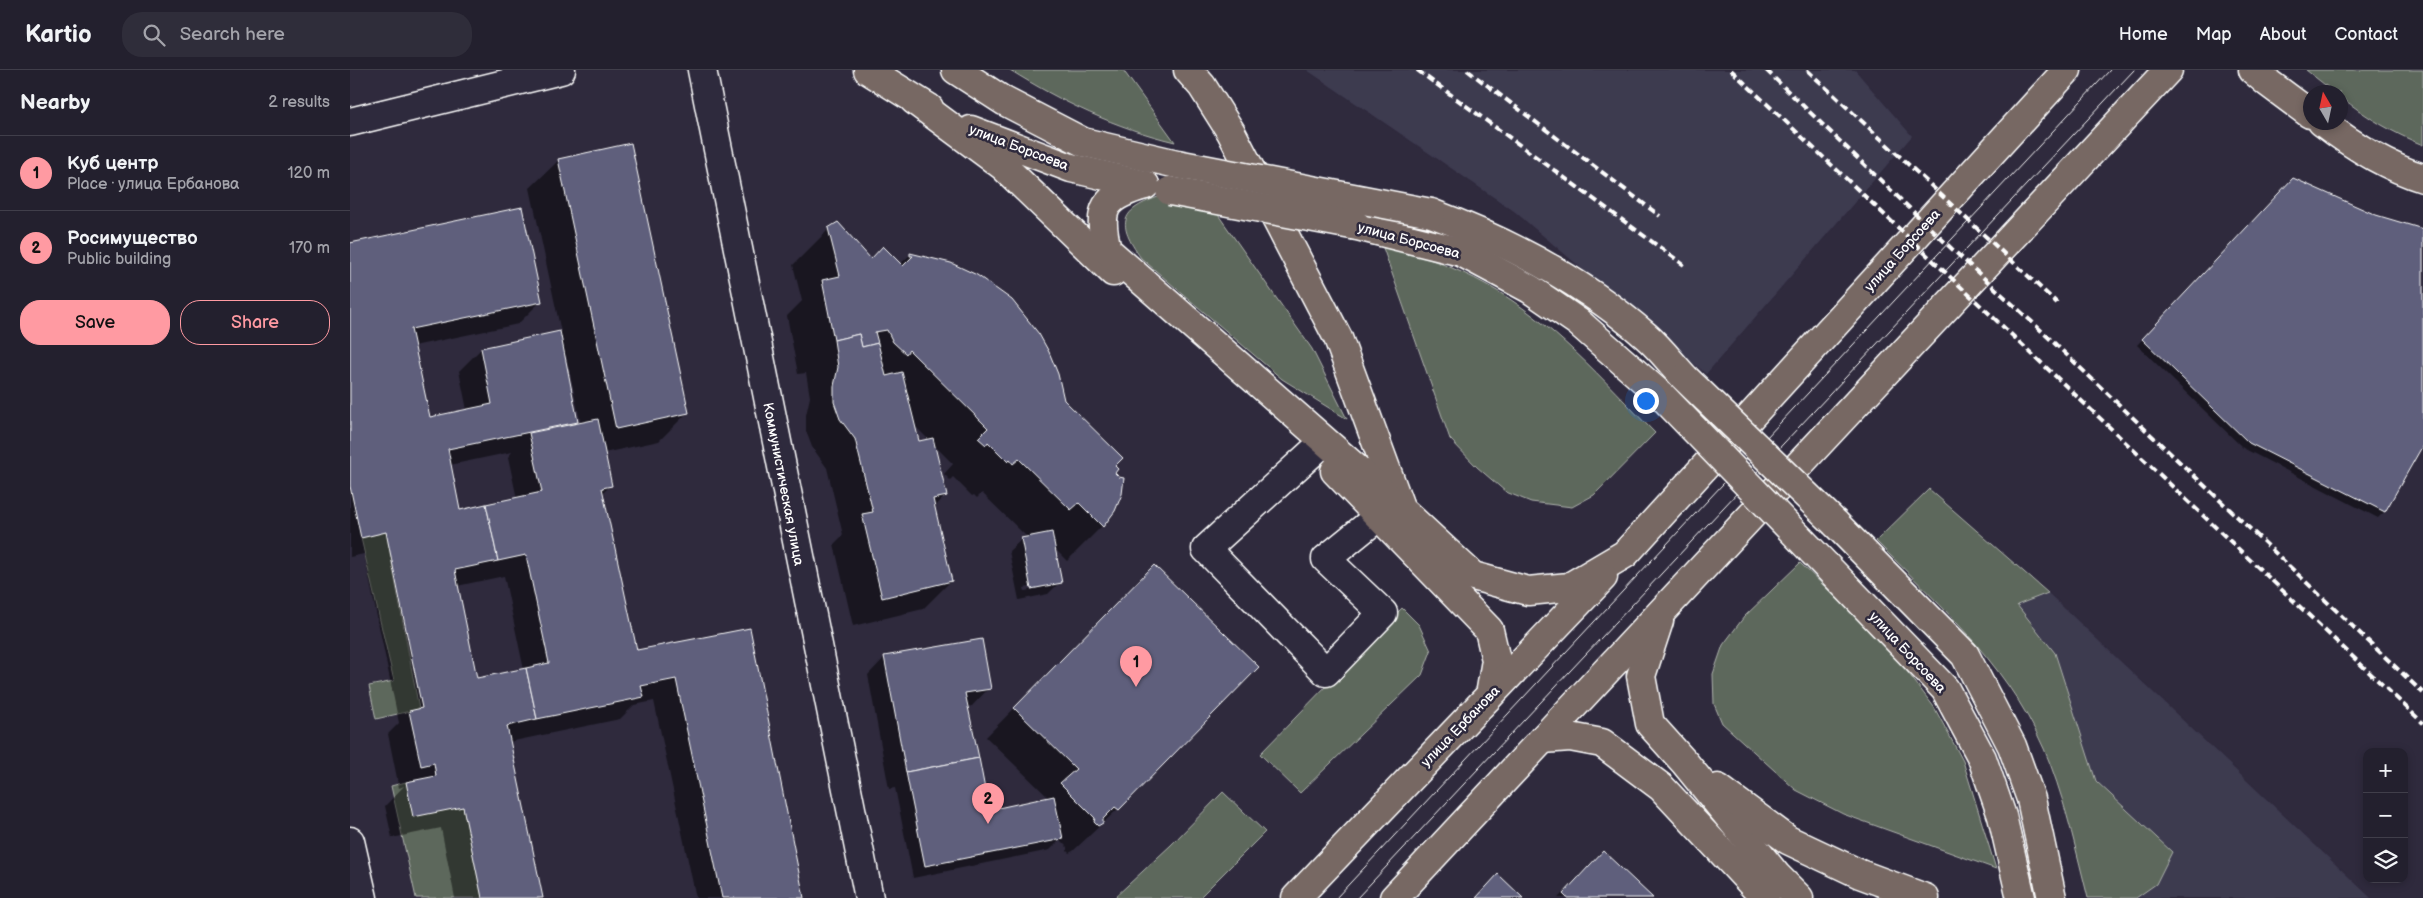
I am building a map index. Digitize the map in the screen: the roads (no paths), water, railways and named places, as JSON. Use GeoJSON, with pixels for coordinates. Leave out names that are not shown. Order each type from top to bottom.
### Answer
{"type":"FeatureCollection","features":[{"type":"Feature","properties":{"kind":"main road","name":"улица Борсоева"},"geometry":{"type":"LineString","coordinates":[[868,70],[914,100],[1003,166],[1115,275],[1315,450],[1389,512],[1473,576],[1528,592],[1569,587],[1625,554],[2067,70]]}},
{"type":"Feature","properties":{"kind":"main road","name":"улица Борсоева"},"geometry":{"type":"LineString","coordinates":[[956,70],[1004,101],[1083,142],[1177,164],[1431,212],[1487,235],[1564,275],[1647,336],[1685,378],[1835,523],[1965,656],[2012,746],[2031,800],[2052,898]]}},
{"type":"Feature","properties":{"kind":"main road","name":"улица Борсоева"},"geometry":{"type":"LineString","coordinates":[[1188,70],[1202,86],[1231,132],[1338,338],[1389,512]]}},
{"type":"Feature","properties":{"kind":"main road"},"geometry":{"type":"LineString","coordinates":[[1394,898],[2168,70]]}},
{"type":"Feature","properties":{"kind":"main road"},"geometry":{"type":"LineString","coordinates":[[2260,76],[2303,109]]}},
{"type":"Feature","properties":{"kind":"main road","name":"улица Борсоева"},"geometry":{"type":"LineString","coordinates":[[914,100],[968,129],[998,142],[1071,168],[1170,191],[1356,226],[1461,252],[1530,289],[1578,322],[1663,397],[1945,689],[1982,758],[2002,816],[2020,898]]}},
{"type":"Feature","properties":{"kind":"main road"},"geometry":{"type":"LineString","coordinates":[[2333,130],[2347,141],[2408,174],[2423,178]]}},
{"type":"Feature","properties":{"kind":"main road","name":"улица Борсоева"},"geometry":{"type":"LineString","coordinates":[[1144,185],[1121,192],[1106,206],[1101,224],[1107,250],[1374,484],[1389,512],[1488,630],[1496,660],[1490,695]]}},
{"type":"Feature","properties":{"kind":"main road","name":"улица Ербанова"},"geometry":{"type":"LineString","coordinates":[[1296,898],[1625,554]]}},
{"type":"Feature","properties":{"kind":"main road"},"geometry":{"type":"LineString","coordinates":[[1661,613],[1641,676],[1650,724],[1685,763],[1777,876],[1799,898]]}},
{"type":"Feature","properties":{"kind":"main road"},"geometry":{"type":"LineString","coordinates":[[1543,739],[1570,737],[1602,743],[1661,787],[1765,898]]}},
{"type":"Feature","properties":{"kind":"main road"},"geometry":{"type":"LineString","coordinates":[[1685,763],[1788,840],[1860,874],[1925,898]]}},
{"type":"Feature","properties":{"kind":"street"},"geometry":{"type":"LineString","coordinates":[[350,122],[561,70]]}},
{"type":"Feature","properties":{"kind":"street","name":"Коммунистическая улица"},"geometry":{"type":"LineString","coordinates":[[702,70],[869,898]]}},
{"type":"Feature","properties":{"kind":"street"},"geometry":{"type":"LineString","coordinates":[[1315,450],[1206,549],[1326,672],[1383,613],[1326,559],[1389,512]]}},
{"type":"Feature","properties":{"kind":"street"},"geometry":{"type":"LineString","coordinates":[[350,841],[363,898]]}},
{"type":"Feature","properties":{"kind":"tram line"},"geometry":{"type":"LineString","coordinates":[[1336,898],[2110,70]]}},
{"type":"Feature","properties":{"kind":"tram line"},"geometry":{"type":"LineString","coordinates":[[1357,898],[2134,70]]}},
{"type":"Feature","properties":{"kind":"railway"},"geometry":{"type":"LineString","coordinates":[[1417,70],[1684,265]]}},
{"type":"Feature","properties":{"kind":"railway"},"geometry":{"type":"LineString","coordinates":[[1467,70],[1660,216]]}},
{"type":"Feature","properties":{"kind":"railway"},"geometry":{"type":"LineString","coordinates":[[1731,70],[2423,723]]}},
{"type":"Feature","properties":{"kind":"railway"},"geometry":{"type":"LineString","coordinates":[[1766,70],[1952,249],[2031,321],[2423,693]]}},
{"type":"Feature","properties":{"kind":"railway"},"geometry":{"type":"LineString","coordinates":[[1807,70],[2057,303]]}},
{"type":"Feature","properties":{"kind":"place","name":"Куб центр"},"geometry":{"type":"Point","coordinates":[1136,687]}},
{"type":"Feature","properties":{"kind":"place","name":"Росимущество"},"geometry":{"type":"Point","coordinates":[988,824]}}]}
